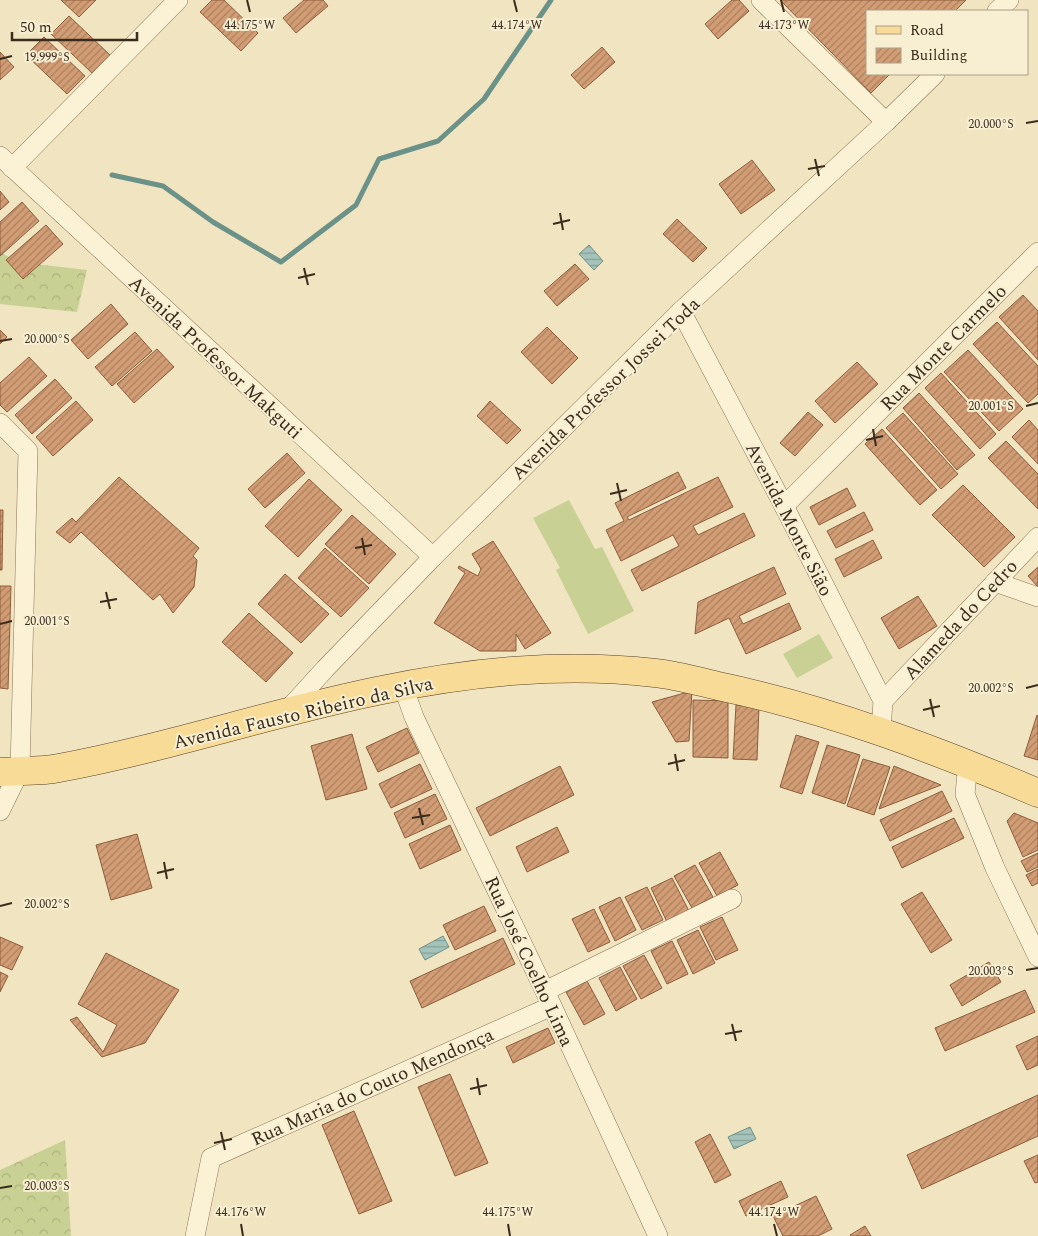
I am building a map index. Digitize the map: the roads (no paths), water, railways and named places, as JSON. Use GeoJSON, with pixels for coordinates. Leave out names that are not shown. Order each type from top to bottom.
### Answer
{"type":"FeatureCollection","features":[{"type":"Feature","properties":{"kind":"main road","name":"Avenida Fausto Ribeiro da Silva"},"geometry":{"type":"LineString","coordinates":[[10,771],[56,769],[403,686],[494,672],[534,669],[600,669],[657,673],[758,694],[881,731],[968,763],[1038,793]]}},
{"type":"Feature","properties":{"kind":"street"},"geometry":{"type":"LineString","coordinates":[[6,162],[178,0]]}},
{"type":"Feature","properties":{"kind":"street"},"geometry":{"type":"LineString","coordinates":[[761,0],[886,122]]}},
{"type":"Feature","properties":{"kind":"street"},"geometry":{"type":"LineString","coordinates":[[998,10],[1009,0]]}},
{"type":"Feature","properties":{"kind":"street","name":"Avenida Professor Jossei Toda"},"geometry":{"type":"LineString","coordinates":[[285,713],[433,557],[681,311],[886,122],[933,75]]}},
{"type":"Feature","properties":{"kind":"street","name":"Avenida Professor Makguti"},"geometry":{"type":"LineString","coordinates":[[6,162],[433,557]]}},
{"type":"Feature","properties":{"kind":"street","name":"Rua Monte Carmelo"},"geometry":{"type":"LineString","coordinates":[[784,506],[1038,252]]}},
{"type":"Feature","properties":{"kind":"street","name":"Avenida Monte Sião"},"geometry":{"type":"LineString","coordinates":[[681,311],[784,506],[882,701],[881,731]]}},
{"type":"Feature","properties":{"kind":"street"},"geometry":{"type":"LineString","coordinates":[[0,422],[28,451],[10,771],[0,811]]}},
{"type":"Feature","properties":{"kind":"street","name":"Alameda do Cedro"},"geometry":{"type":"LineString","coordinates":[[882,701],[1038,537]]}},
{"type":"Feature","properties":{"kind":"street"},"geometry":{"type":"LineString","coordinates":[[995,582],[1038,597]]}},
{"type":"Feature","properties":{"kind":"street","name":"Rua José Coelho Lima"},"geometry":{"type":"LineString","coordinates":[[403,686],[414,718],[548,998],[658,1236]]}},
{"type":"Feature","properties":{"kind":"street"},"geometry":{"type":"LineString","coordinates":[[968,763],[964,794],[995,868],[1038,956]]}},
{"type":"Feature","properties":{"kind":"street"},"geometry":{"type":"LineString","coordinates":[[548,998],[732,899]]}},
{"type":"Feature","properties":{"kind":"street","name":"Rua Maria do Couto Mendonça"},"geometry":{"type":"LineString","coordinates":[[195,1236],[211,1158],[548,998]]}},
{"type":"Feature","properties":{"kind":"water"},"geometry":{"type":"Polygon","coordinates":[[[589,245],[603,261],[594,270],[579,254],[589,245]]]}},
{"type":"Feature","properties":{"kind":"water"},"geometry":{"type":"Polygon","coordinates":[[[443,936],[449,947],[425,960],[419,949],[443,936]]]}},
{"type":"Feature","properties":{"kind":"water"},"geometry":{"type":"Polygon","coordinates":[[[750,1127],[756,1139],[734,1149],[728,1137],[750,1127]]]}},
{"type":"Feature","properties":{"kind":"waterway"},"geometry":{"type":"LineString","coordinates":[[112,175],[163,186],[213,222],[281,262],[356,205],[379,159],[438,141],[484,99],[551,0]]}}]}
